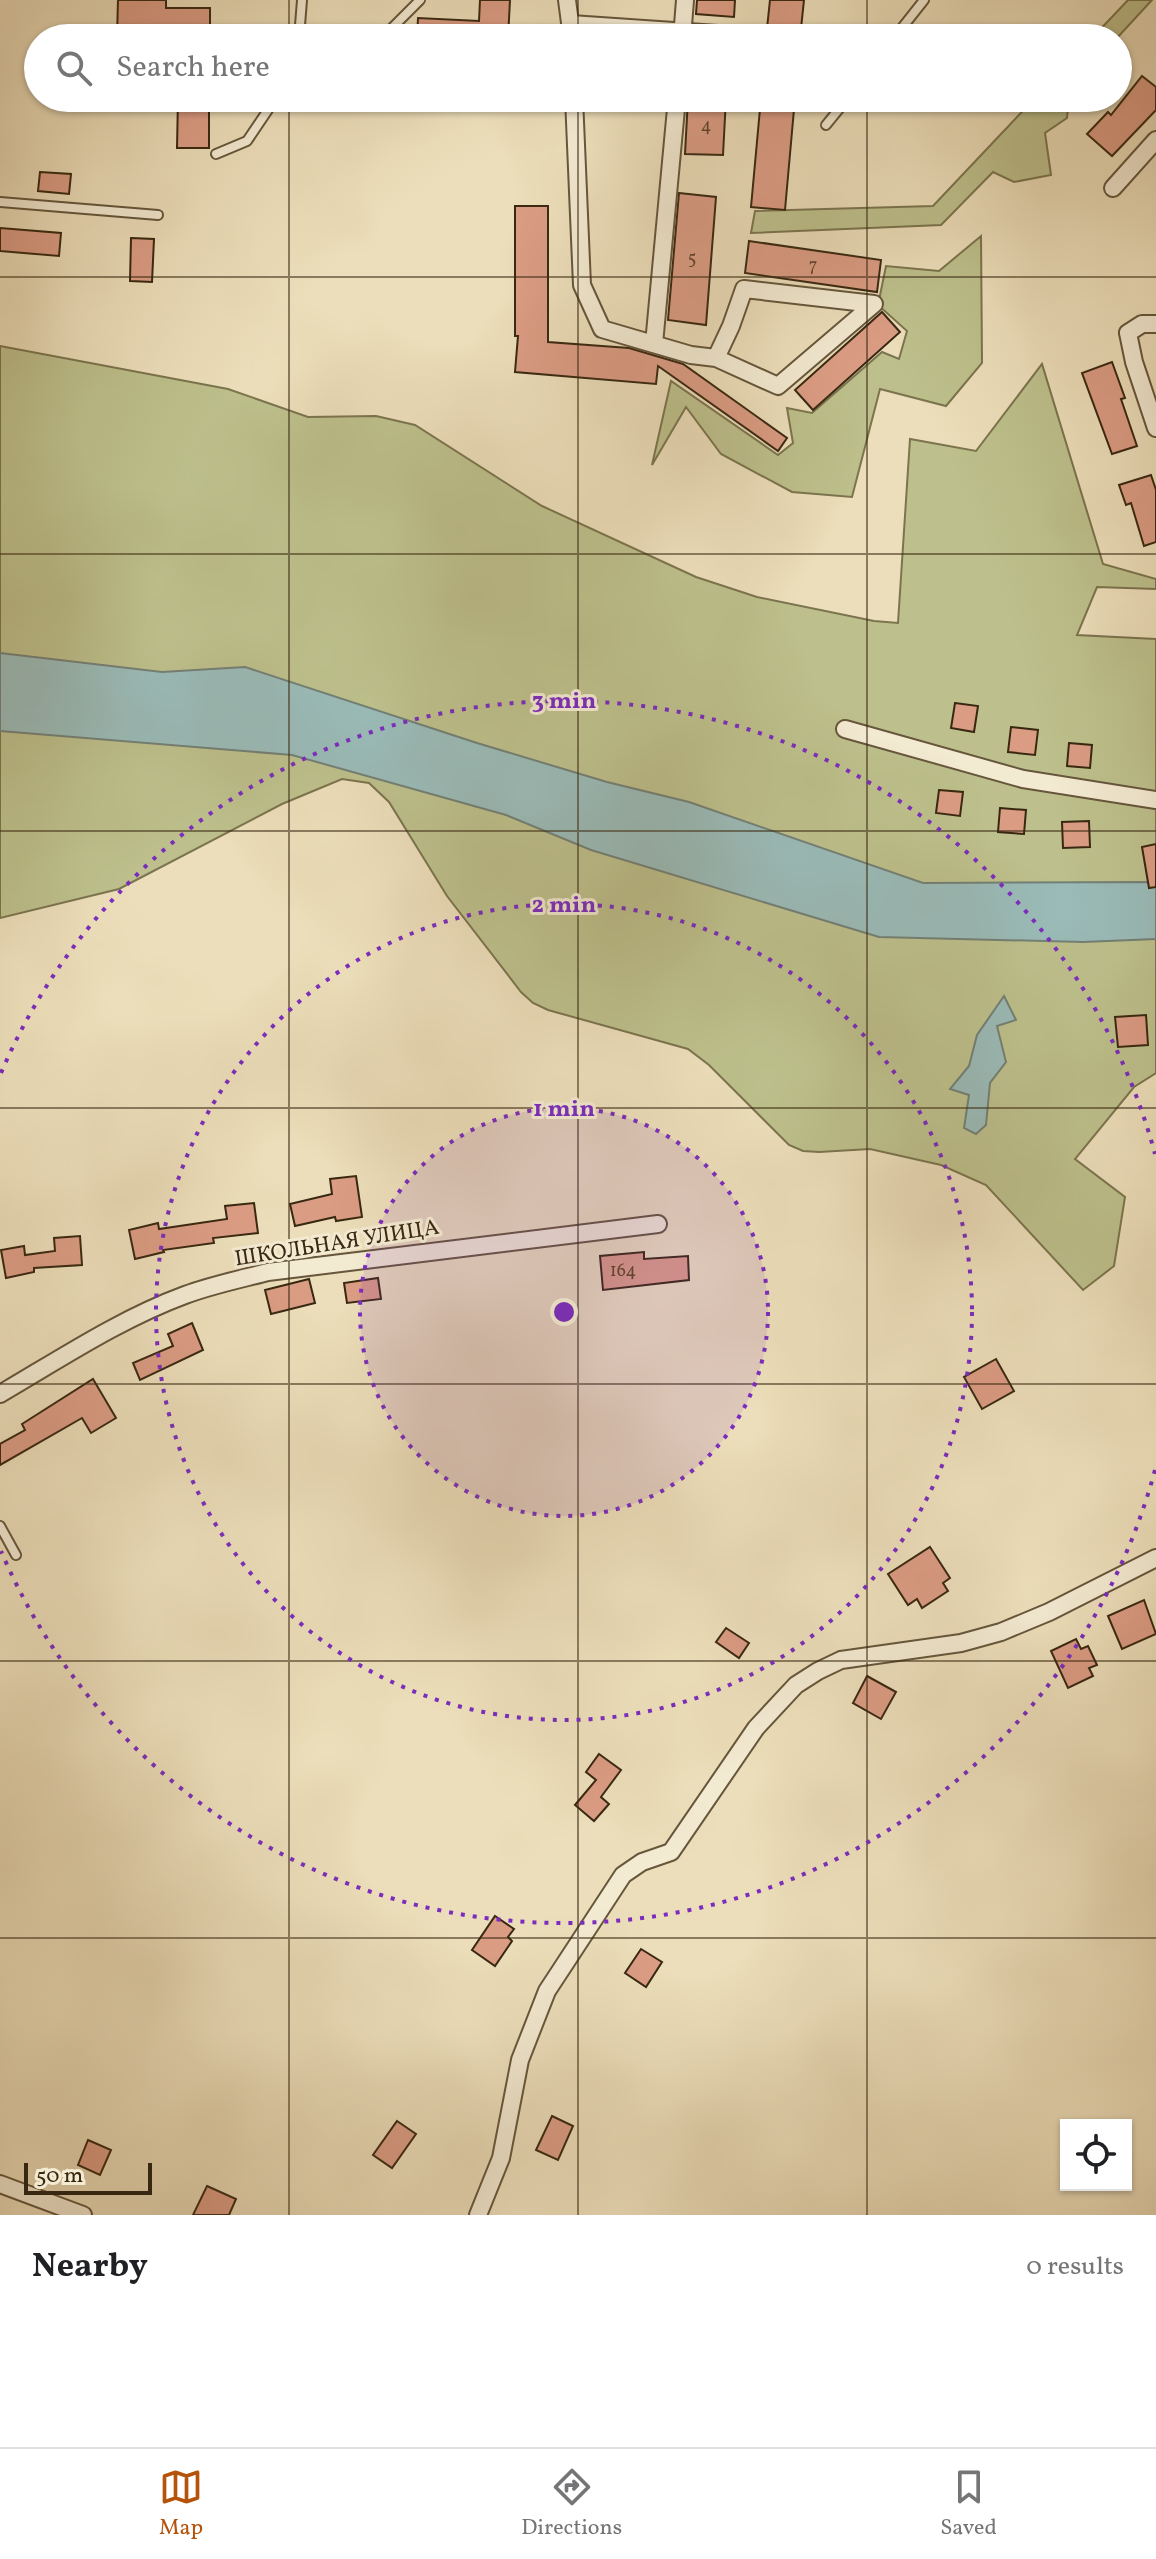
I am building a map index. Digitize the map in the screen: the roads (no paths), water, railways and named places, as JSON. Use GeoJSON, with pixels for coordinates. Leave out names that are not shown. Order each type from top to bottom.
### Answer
{"type":"FeatureCollection","features":[{"type":"Feature","properties":{"kind":"street"},"geometry":{"type":"LineString","coordinates":[[567,0],[571,24]]}},
{"type":"Feature","properties":{"kind":"street"},"geometry":{"type":"LineString","coordinates":[[684,24],[685,0]]}},
{"type":"Feature","properties":{"kind":"street"},"geometry":{"type":"LineString","coordinates":[[575,112],[582,285],[602,329],[691,355],[716,358],[778,386],[874,304],[744,289],[716,358]]}},
{"type":"Feature","properties":{"kind":"street"},"geometry":{"type":"LineString","coordinates":[[654,344],[676,112]]}},
{"type":"Feature","properties":{"kind":"street"},"geometry":{"type":"LineString","coordinates":[[1113,188],[1156,140]]}},
{"type":"Feature","properties":{"kind":"street"},"geometry":{"type":"LineString","coordinates":[[1156,324],[1142,324],[1128,333],[1134,362],[1156,428]]}},
{"type":"Feature","properties":{"kind":"street"},"geometry":{"type":"LineString","coordinates":[[845,729],[1023,779],[1156,800]]}},
{"type":"Feature","properties":{"kind":"street","name":"ШКОЛЬНАЯ УЛИЦА"},"geometry":{"type":"LineString","coordinates":[[0,1394],[109,1330],[185,1295],[231,1282],[282,1270],[658,1224]]}},
{"type":"Feature","properties":{"kind":"street"},"geometry":{"type":"LineString","coordinates":[[478,2215],[501,2158],[520,2060],[547,1991],[623,1875],[642,1862],[671,1852],[756,1728],[796,1685],[841,1660],[961,1643],[1001,1632],[1049,1612],[1156,1558]]}},
{"type":"Feature","properties":{"kind":"street"},"geometry":{"type":"LineString","coordinates":[[0,2184],[83,2215]]}},
{"type":"Feature","properties":{"kind":"lane"},"geometry":{"type":"LineString","coordinates":[[300,24],[302,0]]}},
{"type":"Feature","properties":{"kind":"lane"},"geometry":{"type":"LineString","coordinates":[[396,24],[420,0]]}},
{"type":"Feature","properties":{"kind":"lane"},"geometry":{"type":"LineString","coordinates":[[905,24],[924,0]]}},
{"type":"Feature","properties":{"kind":"lane"},"geometry":{"type":"LineString","coordinates":[[216,154],[247,141],[267,112]]}},
{"type":"Feature","properties":{"kind":"lane"},"geometry":{"type":"LineString","coordinates":[[826,125],[837,112]]}},
{"type":"Feature","properties":{"kind":"lane"},"geometry":{"type":"LineString","coordinates":[[0,202],[158,215]]}},
{"type":"Feature","properties":{"kind":"lane"},"geometry":{"type":"LineString","coordinates":[[0,1526],[16,1555]]}},
{"type":"Feature","properties":{"kind":"water"},"geometry":{"type":"Polygon","coordinates":[[[0,653],[162,672],[245,667],[477,743],[607,782],[689,802],[923,883],[1156,882],[1156,939],[1083,942],[879,937],[591,850],[506,815],[292,755],[0,731],[0,653]]]}},
{"type":"Feature","properties":{"kind":"water"},"geometry":{"type":"Polygon","coordinates":[[[1004,996],[1016,1020],[997,1026],[1006,1062],[990,1083],[986,1125],[976,1134],[964,1128],[969,1095],[950,1089],[969,1066],[977,1035],[1004,996]]]}}]}
